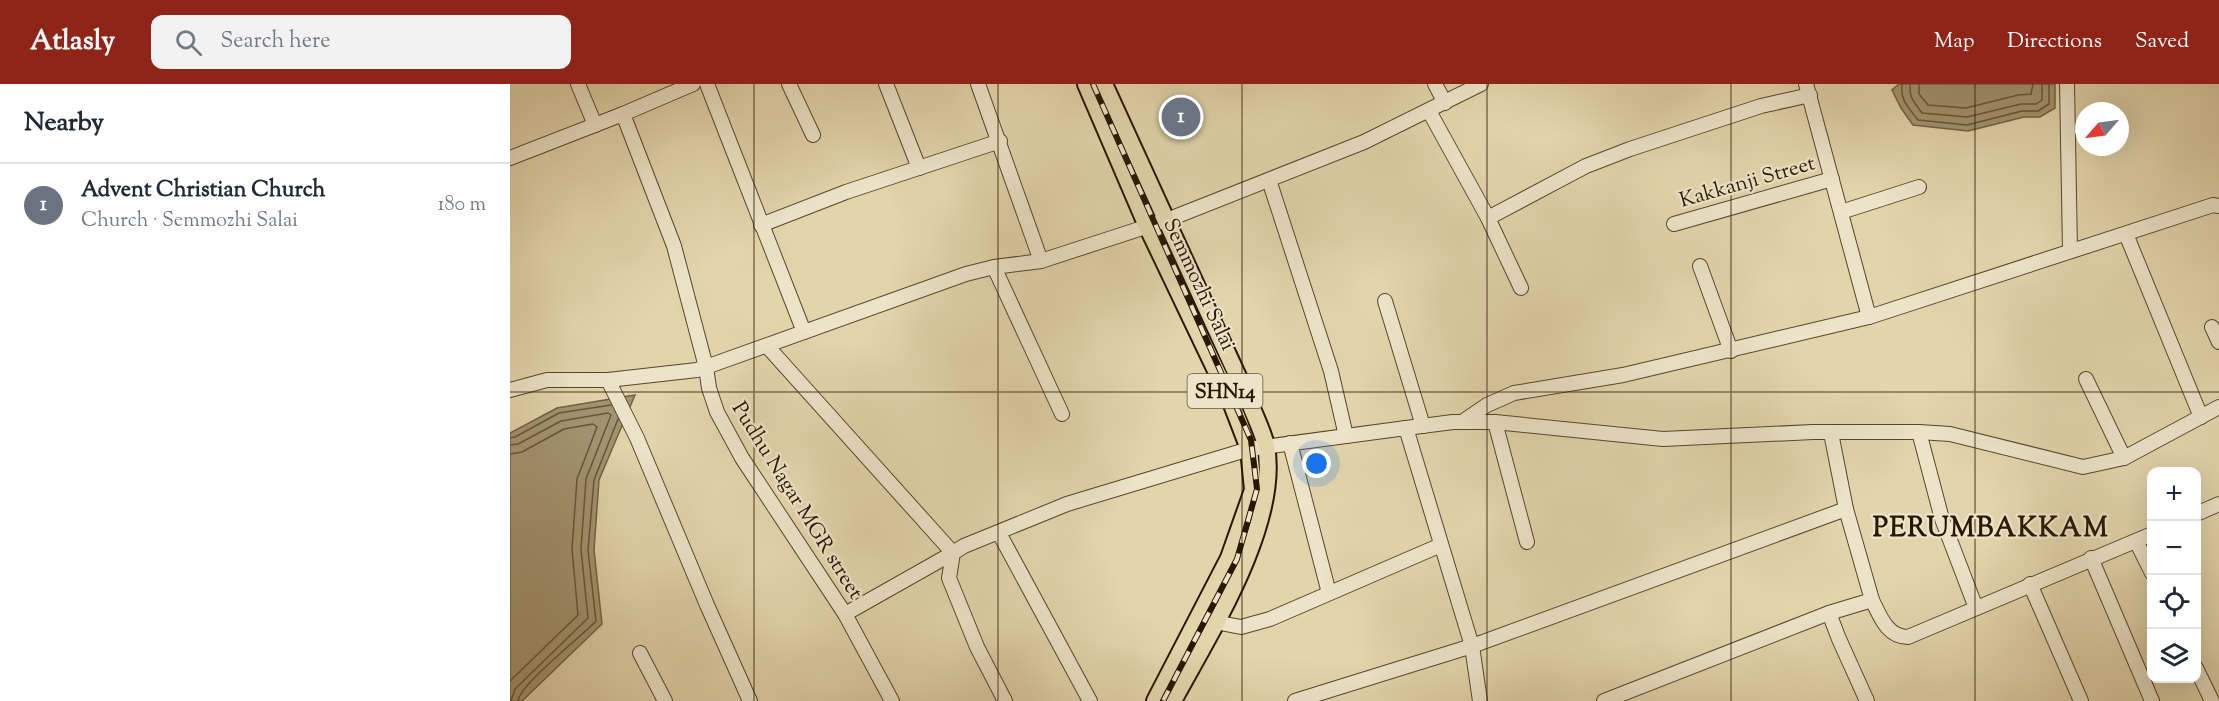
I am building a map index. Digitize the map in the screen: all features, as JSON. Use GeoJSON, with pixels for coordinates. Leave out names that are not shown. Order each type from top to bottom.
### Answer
{"type":"FeatureCollection","features":[{"type":"Feature","properties":{"kind":"main road","name":"Semmozhi Salai"},"geometry":{"type":"LineString","coordinates":[[1086,84],[1148,226],[1231,402],[1249,449],[1253,490],[1229,558],[1155,701]]}},
{"type":"Feature","properties":{"kind":"main road","name":"Semmozhi Salai"},"geometry":{"type":"LineString","coordinates":[[1104,84],[1250,403],[1266,446],[1267,491],[1245,566],[1173,701]]}},
{"type":"Feature","properties":{"kind":"street"},"geometry":{"type":"LineString","coordinates":[[578,84],[596,125]]}},
{"type":"Feature","properties":{"kind":"street"},"geometry":{"type":"LineString","coordinates":[[510,158],[693,84]]}},
{"type":"Feature","properties":{"kind":"street"},"geometry":{"type":"LineString","coordinates":[[707,84],[804,332]]}},
{"type":"Feature","properties":{"kind":"street"},"geometry":{"type":"LineString","coordinates":[[789,84],[813,135]]}},
{"type":"Feature","properties":{"kind":"street"},"geometry":{"type":"LineString","coordinates":[[886,84],[919,168]]}},
{"type":"Feature","properties":{"kind":"street"},"geometry":{"type":"LineString","coordinates":[[978,84],[1041,261]]}},
{"type":"Feature","properties":{"kind":"street"},"geometry":{"type":"LineString","coordinates":[[1435,84],[1445,103]]}},
{"type":"Feature","properties":{"kind":"street"},"geometry":{"type":"LineString","coordinates":[[510,390],[547,380],[608,380],[706,368],[966,274],[994,267],[1041,261],[1167,220],[1364,142],[1481,84]]}},
{"type":"Feature","properties":{"kind":"street"},"geometry":{"type":"LineString","coordinates":[[2067,84],[2070,250]]}},
{"type":"Feature","properties":{"kind":"street"},"geometry":{"type":"LineString","coordinates":[[1488,218],[1586,166],[1630,149],[1808,90],[1869,317]]}},
{"type":"Feature","properties":{"kind":"street"},"geometry":{"type":"LineString","coordinates":[[1429,111],[1488,218],[1521,288]]}},
{"type":"Feature","properties":{"kind":"street","name":"Pudhu Nagar MGR street"},"geometry":{"type":"LineString","coordinates":[[622,114],[674,246],[717,412],[742,458],[845,614],[892,701]]}},
{"type":"Feature","properties":{"kind":"street"},"geometry":{"type":"LineString","coordinates":[[761,225],[846,192],[1000,141]]}},
{"type":"Feature","properties":{"kind":"street","name":"Kakkanji Street"},"geometry":{"type":"LineString","coordinates":[[1674,224],[1832,179]]}},
{"type":"Feature","properties":{"kind":"street"},"geometry":{"type":"LineString","coordinates":[[1269,180],[1331,371],[1346,436]]}},
{"type":"Feature","properties":{"kind":"street"},"geometry":{"type":"LineString","coordinates":[[1841,212],[1918,187]]}},
{"type":"Feature","properties":{"kind":"street"},"geometry":{"type":"LineString","coordinates":[[1462,422],[1487,405],[1514,393],[1623,375],[1869,317],[2070,250],[2213,205],[2219,206]]}},
{"type":"Feature","properties":{"kind":"street"},"geometry":{"type":"LineString","coordinates":[[2126,234],[2201,417]]}},
{"type":"Feature","properties":{"kind":"street"},"geometry":{"type":"LineString","coordinates":[[1700,266],[1731,351]]}},
{"type":"Feature","properties":{"kind":"street"},"geometry":{"type":"LineString","coordinates":[[994,267],[1062,414]]}},
{"type":"Feature","properties":{"kind":"street"},"geometry":{"type":"LineString","coordinates":[[1385,301],[1423,426]]}},
{"type":"Feature","properties":{"kind":"street"},"geometry":{"type":"LineString","coordinates":[[2212,327],[2219,342]]}},
{"type":"Feature","properties":{"kind":"street"},"geometry":{"type":"LineString","coordinates":[[766,346],[953,553]]}},
{"type":"Feature","properties":{"kind":"street"},"geometry":{"type":"LineString","coordinates":[[2086,379],[2124,458]]}},
{"type":"Feature","properties":{"kind":"street"},"geometry":{"type":"LineString","coordinates":[[608,380],[637,438],[750,701]]}},
{"type":"Feature","properties":{"kind":"street"},"geometry":{"type":"LineString","coordinates":[[845,614],[964,546],[1067,504],[1249,449],[1266,446],[1462,422],[1495,422],[1663,439],[1813,432],[1919,432],[1950,434],[2083,467],[2124,458],[2219,407]]}},
{"type":"Feature","properties":{"kind":"street"},"geometry":{"type":"LineString","coordinates":[[1495,422],[1527,542]]}},
{"type":"Feature","properties":{"kind":"street"},"geometry":{"type":"LineString","coordinates":[[1406,428],[1472,646],[1480,701]]}},
{"type":"Feature","properties":{"kind":"street"},"geometry":{"type":"LineString","coordinates":[[1919,432],[1942,519],[1976,608]]}},
{"type":"Feature","properties":{"kind":"street"},"geometry":{"type":"LineString","coordinates":[[1831,433],[1846,509],[1872,600],[1885,626],[1901,637],[1916,635],[2030,584],[2147,536]]}},
{"type":"Feature","properties":{"kind":"street"},"geometry":{"type":"LineString","coordinates":[[1290,443],[1329,593]]}},
{"type":"Feature","properties":{"kind":"street"},"geometry":{"type":"LineString","coordinates":[[2201,512],[2219,504]]}},
{"type":"Feature","properties":{"kind":"street"},"geometry":{"type":"LineString","coordinates":[[1295,701],[1472,646],[1846,509]]}},
{"type":"Feature","properties":{"kind":"street"},"geometry":{"type":"LineString","coordinates":[[999,533],[1090,701]]}},
{"type":"Feature","properties":{"kind":"street"},"geometry":{"type":"LineString","coordinates":[[2136,541],[2147,564]]}},
{"type":"Feature","properties":{"kind":"street"},"geometry":{"type":"LineString","coordinates":[[1215,622],[1241,627],[1270,619],[1441,545]]}},
{"type":"Feature","properties":{"kind":"street"},"geometry":{"type":"LineString","coordinates":[[953,553],[949,578],[977,647],[1005,701]]}},
{"type":"Feature","properties":{"kind":"street"},"geometry":{"type":"LineString","coordinates":[[2091,558],[2152,701]]}},
{"type":"Feature","properties":{"kind":"street"},"geometry":{"type":"LineString","coordinates":[[2030,584],[2081,701]]}},
{"type":"Feature","properties":{"kind":"street"},"geometry":{"type":"LineString","coordinates":[[1604,701],[1829,613],[1872,600]]}},
{"type":"Feature","properties":{"kind":"street"},"geometry":{"type":"LineString","coordinates":[[1829,613],[1862,699]]}},
{"type":"Feature","properties":{"kind":"street"},"geometry":{"type":"LineString","coordinates":[[640,653],[665,701]]}},
{"type":"Feature","properties":{"kind":"street"},"geometry":{"type":"LineString","coordinates":[[2201,678],[2212,701]]}},
{"type":"Feature","properties":{"kind":"water"},"geometry":{"type":"Polygon","coordinates":[[[1899,84],[2055,84],[2055,108],[2040,117],[2024,117],[1968,131],[1913,125],[1892,90],[1899,84]]]}},
{"type":"Feature","properties":{"kind":"water"},"geometry":{"type":"Polygon","coordinates":[[[635,395],[599,480],[594,550],[602,624],[522,701],[510,701],[510,433],[557,408],[635,395]]]}},
{"type":"Feature","properties":{"kind":"railway"},"geometry":{"type":"LineString","coordinates":[[1093,84],[1251,440],[1257,489],[1237,559],[1163,701]]}},
{"type":"Feature","properties":{"kind":"place","name":"Advent Christian Church"},"geometry":{"type":"Point","coordinates":[1181,117]}},
{"type":"Feature","properties":{"kind":"district","name":"PERUMBAKKAM"},"geometry":{"type":"Point","coordinates":[1991,527]}}]}
